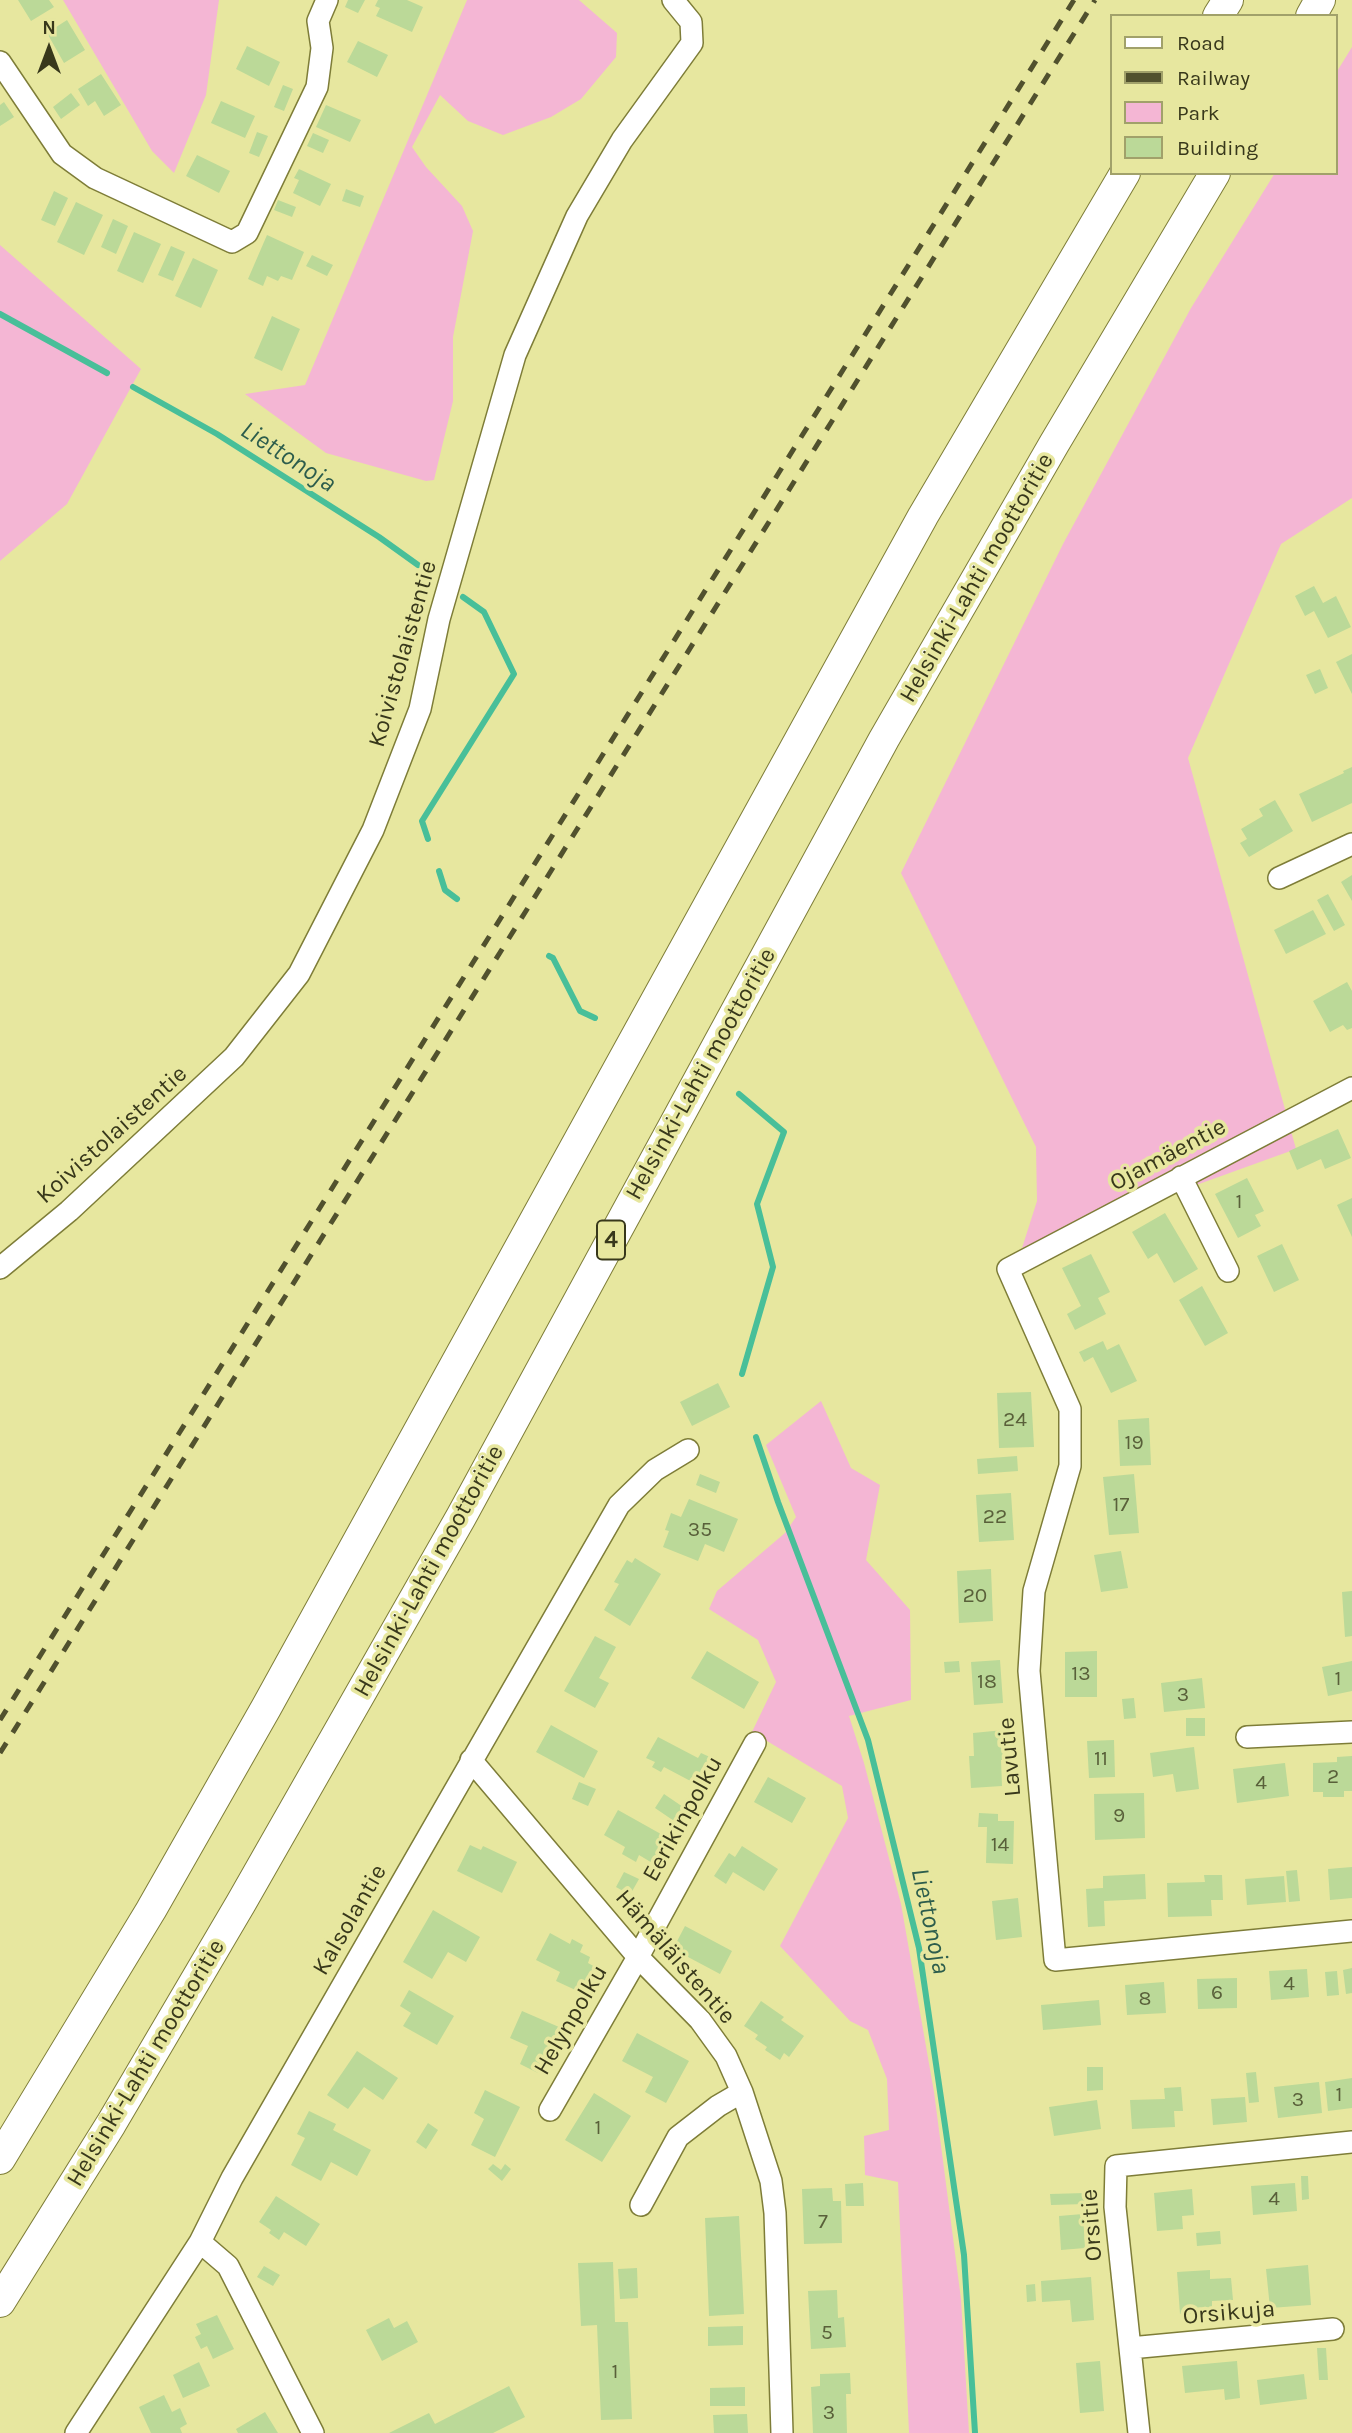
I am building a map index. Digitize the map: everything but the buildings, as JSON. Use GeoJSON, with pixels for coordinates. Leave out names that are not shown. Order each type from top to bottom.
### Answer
{"type":"FeatureCollection","features":[{"type":"Feature","properties":{"kind":"highway"},"geometry":{"type":"LineString","coordinates":[[0,2160],[151,1910],[253,1731],[923,516],[1124,175]]}},
{"type":"Feature","properties":{"kind":"highway","name":"Helsinki-Lahti moottoritie"},"geometry":{"type":"LineString","coordinates":[[0,2302],[111,2124],[248,1892],[461,1517],[884,739],[1054,444],[1214,175]]}},
{"type":"Feature","properties":{"kind":"street"},"geometry":{"type":"LineString","coordinates":[[0,62],[62,154],[95,178],[232,242],[247,233],[317,87],[322,48],[318,21],[327,0]]}},
{"type":"Feature","properties":{"kind":"street","name":"Koivistolaistentie"},"geometry":{"type":"LineString","coordinates":[[0,1268],[69,1211],[234,1057],[299,974],[373,830],[419,709],[439,619],[515,355],[578,216],[622,140],[692,43],[691,22],[677,3]]}},
{"type":"Feature","properties":{"kind":"street"},"geometry":{"type":"LineString","coordinates":[[1279,878],[1352,844]]}},
{"type":"Feature","properties":{"kind":"street","name":"Ojamäentie"},"geometry":{"type":"LineString","coordinates":[[1008,1269],[1351,1090]]}},
{"type":"Feature","properties":{"kind":"street"},"geometry":{"type":"LineString","coordinates":[[1181,1177],[1228,1271]]}},
{"type":"Feature","properties":{"kind":"street","name":"Lavutie"},"geometry":{"type":"LineString","coordinates":[[1008,1269],[1070,1409],[1070,1466],[1034,1591],[1029,1671],[1055,1960],[1352,1931]]}},
{"type":"Feature","properties":{"kind":"street","name":"Kalsolantie"},"geometry":{"type":"LineString","coordinates":[[76,2433],[200,2242],[232,2178],[619,1505],[655,1470],[688,1450]]}},
{"type":"Feature","properties":{"kind":"street"},"geometry":{"type":"LineString","coordinates":[[1247,1737],[1352,1732]]}},
{"type":"Feature","properties":{"kind":"street","name":"Eerikinpolku"},"geometry":{"type":"LineString","coordinates":[[638,1957],[755,1743]]}},
{"type":"Feature","properties":{"kind":"street","name":"Hämäläistentie"},"geometry":{"type":"LineString","coordinates":[[471,1760],[638,1957],[700,2020],[726,2056],[742,2092],[771,2181],[775,2213],[782,2433]]}},
{"type":"Feature","properties":{"kind":"street","name":"Helynpolku"},"geometry":{"type":"LineString","coordinates":[[550,2110],[638,1957]]}},
{"type":"Feature","properties":{"kind":"street"},"geometry":{"type":"LineString","coordinates":[[641,2205],[678,2137],[718,2106],[742,2092]]}},
{"type":"Feature","properties":{"kind":"street","name":"Orsitie"},"geometry":{"type":"LineString","coordinates":[[1139,2433],[1115,2207],[1116,2166],[1352,2142]]}},
{"type":"Feature","properties":{"kind":"street"},"geometry":{"type":"LineString","coordinates":[[200,2242],[228,2266],[313,2433]]}},
{"type":"Feature","properties":{"kind":"street","name":"Orsikuja"},"geometry":{"type":"LineString","coordinates":[[1130,2348],[1332,2329]]}},
{"type":"Feature","properties":{"kind":"green space"},"geometry":{"type":"Polygon","coordinates":[[[63,0],[219,0],[206,95],[174,173],[152,151],[63,0]]]}},
{"type":"Feature","properties":{"kind":"green space"},"geometry":{"type":"Polygon","coordinates":[[[467,0],[579,0],[617,33],[616,57],[581,99],[551,117],[503,135],[468,121],[440,95],[412,147],[426,167],[462,206],[473,231],[453,337],[453,401],[434,480],[426,481],[326,453],[245,394],[305,385],[467,0]]]}},
{"type":"Feature","properties":{"kind":"green space"},"geometry":{"type":"Polygon","coordinates":[[[1352,47],[1352,498],[1281,544],[1188,758],[1296,1149],[1022,1248],[1037,1201],[1036,1147],[901,873],[1063,544],[1191,308],[1274,175],[1338,175],[1338,70],[1352,47]]]}},
{"type":"Feature","properties":{"kind":"green space"},"geometry":{"type":"Polygon","coordinates":[[[0,245],[141,369],[67,504],[0,561],[0,245]]]}},
{"type":"Feature","properties":{"kind":"green space"},"geometry":{"type":"Polygon","coordinates":[[[821,1401],[851,1468],[880,1485],[866,1560],[910,1610],[911,1700],[849,1716],[901,1904],[934,2092],[961,2299],[969,2433],[909,2433],[898,2182],[865,2175],[864,2136],[889,2130],[887,2079],[868,2030],[850,2021],[780,1946],[848,1818],[842,1786],[752,1732],[776,1682],[758,1640],[709,1609],[717,1591],[785,1533],[796,1517],[766,1445],[821,1401]]]}},
{"type":"Feature","properties":{"kind":"waterway","name":"Liettonoja"},"geometry":{"type":"LineString","coordinates":[[0,314],[107,373]]}},
{"type":"Feature","properties":{"kind":"waterway","name":"Liettonoja"},"geometry":{"type":"LineString","coordinates":[[133,387],[217,434],[379,537],[418,565]]}},
{"type":"Feature","properties":{"kind":"waterway","name":"Liettonoja"},"geometry":{"type":"LineString","coordinates":[[428,839],[422,821],[514,674],[484,612],[463,597]]}},
{"type":"Feature","properties":{"kind":"waterway","name":"Liettonoja"},"geometry":{"type":"LineString","coordinates":[[439,871],[445,890],[457,899]]}},
{"type":"Feature","properties":{"kind":"waterway","name":"Liettonoja"},"geometry":{"type":"LineString","coordinates":[[549,956],[553,958],[580,1011],[595,1018]]}},
{"type":"Feature","properties":{"kind":"waterway","name":"Liettonoja"},"geometry":{"type":"LineString","coordinates":[[739,1094],[784,1132],[757,1204],[773,1267],[742,1374]]}},
{"type":"Feature","properties":{"kind":"waterway","name":"Liettonoja"},"geometry":{"type":"LineString","coordinates":[[756,1437],[868,1740],[919,1948],[964,2255],[975,2433]]}},
{"type":"Feature","properties":{"kind":"railway"},"geometry":{"type":"LineString","coordinates":[[0,1720],[1074,0]]}},
{"type":"Feature","properties":{"kind":"railway"},"geometry":{"type":"LineString","coordinates":[[0,1753],[1095,0]]}}]}
